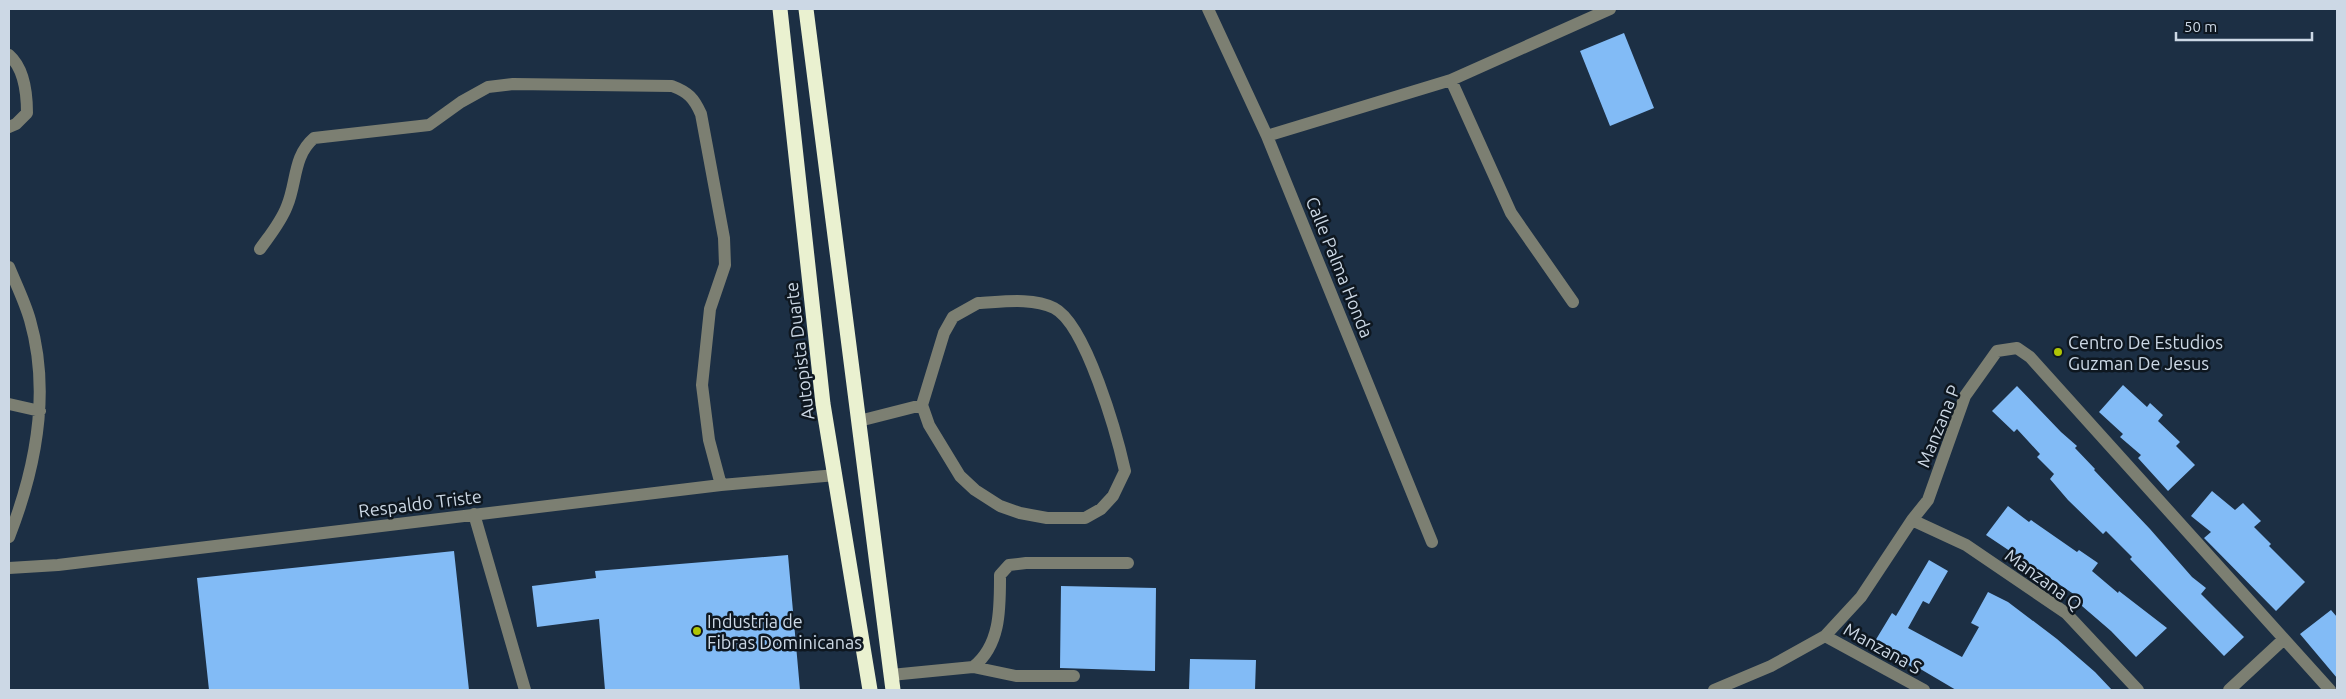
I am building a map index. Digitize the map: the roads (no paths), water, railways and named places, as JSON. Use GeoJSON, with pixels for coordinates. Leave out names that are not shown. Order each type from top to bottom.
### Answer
{"type":"FeatureCollection","features":[{"type":"Feature","properties":{"kind":"highway","name":"Autopista Duarte"},"geometry":{"type":"LineString","coordinates":[[780,9],[823,404],[870,688]]}},
{"type":"Feature","properties":{"kind":"highway"},"geometry":{"type":"LineString","coordinates":[[806,9],[892,682]]}},
{"type":"Feature","properties":{"kind":"street","name":"Calle Palma Honda"},"geometry":{"type":"LineString","coordinates":[[1208,9],[1267,136],[1432,542]]}},
{"type":"Feature","properties":{"kind":"street"},"geometry":{"type":"LineString","coordinates":[[1267,136],[1451,80],[1610,9]]}},
{"type":"Feature","properties":{"kind":"street"},"geometry":{"type":"LineString","coordinates":[[9,55],[14,59],[21,72],[26,87],[27,101],[27,113],[22,120],[9,127]]}},
{"type":"Feature","properties":{"kind":"street"},"geometry":{"type":"LineString","coordinates":[[1451,80],[1511,212],[1574,302]]}},
{"type":"Feature","properties":{"kind":"street"},"geometry":{"type":"LineString","coordinates":[[260,249],[283,216],[288,204],[298,159],[305,146],[314,138],[429,125],[461,102],[488,87],[513,84],[672,86],[686,91],[695,99],[701,114],[724,238],[725,265],[710,309],[702,385],[709,440],[720,485]]}},
{"type":"Feature","properties":{"kind":"street"},"geometry":{"type":"LineString","coordinates":[[9,267],[30,320],[38,364],[40,411],[34,457],[23,501],[9,536]]}},
{"type":"Feature","properties":{"kind":"street"},"geometry":{"type":"LineString","coordinates":[[978,303],[1039,303],[1056,309],[1072,325],[1100,383],[1125,471],[1113,496],[1101,509],[1086,518],[1046,518],[1020,513],[1000,506],[975,490],[960,476],[930,425],[922,405],[944,333],[953,317],[978,303]]}},
{"type":"Feature","properties":{"kind":"street","name":"Manzana P"},"geometry":{"type":"LineString","coordinates":[[1720,689],[1771,666],[1824,636],[1861,598],[1912,520],[1928,500],[1965,396],[1998,351],[2017,348],[2030,357],[2330,690]]}},
{"type":"Feature","properties":{"kind":"street"},"geometry":{"type":"LineString","coordinates":[[9,404],[40,411]]}},
{"type":"Feature","properties":{"kind":"street"},"geometry":{"type":"LineString","coordinates":[[859,421],[922,405]]}},
{"type":"Feature","properties":{"kind":"street","name":"Respaldo Triste"},"geometry":{"type":"LineString","coordinates":[[9,568],[58,565],[720,485],[836,475]]}},
{"type":"Feature","properties":{"kind":"street"},"geometry":{"type":"LineString","coordinates":[[474,514],[525,690]]}},
{"type":"Feature","properties":{"kind":"street","name":"Manzana Q"},"geometry":{"type":"LineString","coordinates":[[1912,520],[1966,545],[2066,613],[2138,690]]}},
{"type":"Feature","properties":{"kind":"street"},"geometry":{"type":"LineString","coordinates":[[973,667],[983,658],[996,631],[1000,575],[1009,566],[1026,563],[1128,563]]}},
{"type":"Feature","properties":{"kind":"street","name":"Manzana S"},"geometry":{"type":"LineString","coordinates":[[1824,636],[1907,686],[1924,690]]}},
{"type":"Feature","properties":{"kind":"street"},"geometry":{"type":"LineString","coordinates":[[2229,690],[2284,639]]}},
{"type":"Feature","properties":{"kind":"street"},"geometry":{"type":"LineString","coordinates":[[892,682],[973,667],[1016,676],[1074,676]]}},
{"type":"Feature","properties":{"kind":"place","name":"Centro De Estudios Guzman De Jesus"},"geometry":{"type":"Point","coordinates":[2058,352]}},
{"type":"Feature","properties":{"kind":"place","name":"Industria de Fibras Dominicanas"},"geometry":{"type":"Point","coordinates":[697,631]}}]}
